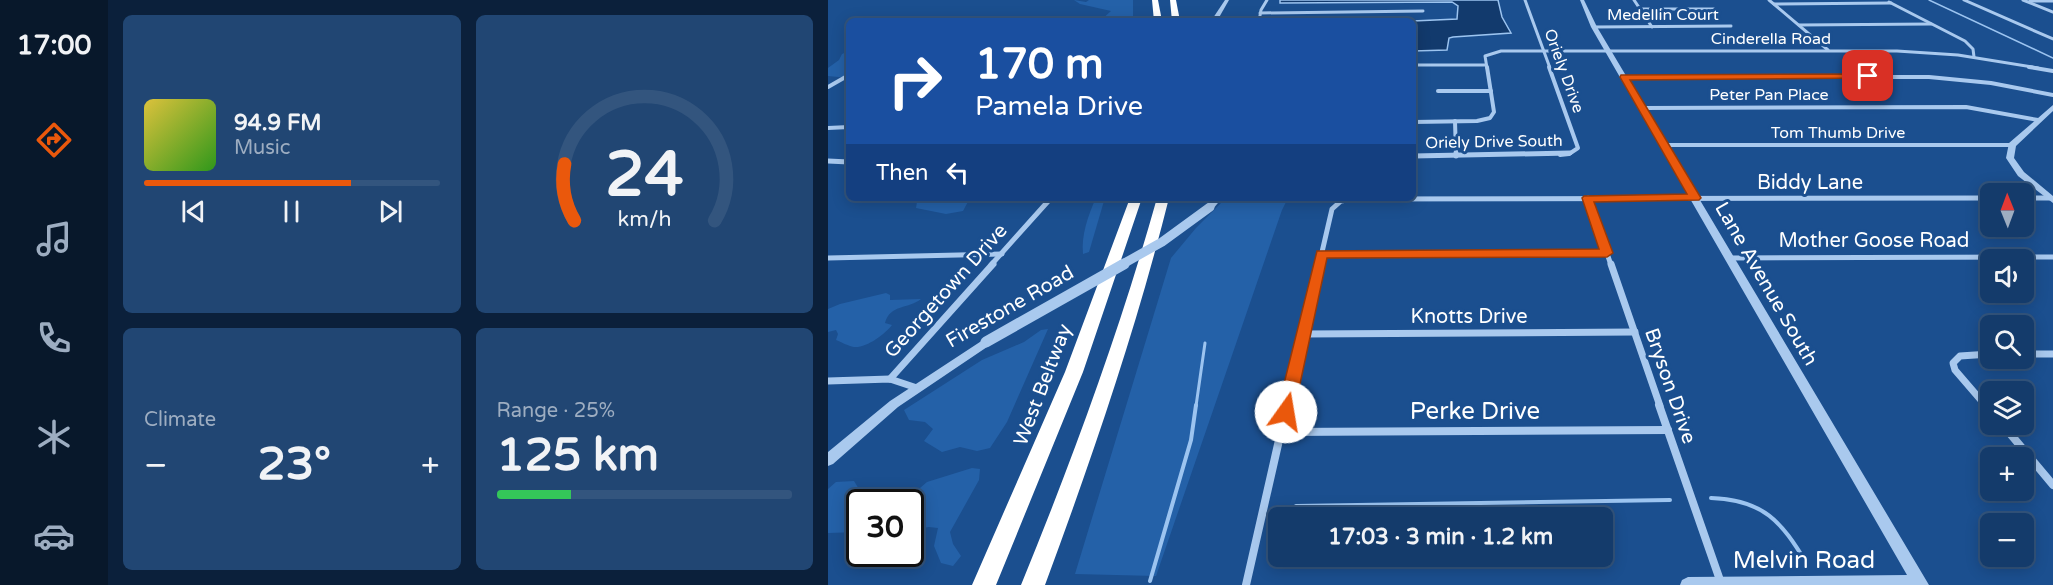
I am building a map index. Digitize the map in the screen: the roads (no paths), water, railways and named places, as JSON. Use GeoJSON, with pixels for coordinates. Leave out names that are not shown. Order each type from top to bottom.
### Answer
{"type":"FeatureCollection","features":[{"type":"Feature","properties":{"kind":"highway"},"geometry":{"type":"LineString","coordinates":[[1155,0],[1158,18]]}},
{"type":"Feature","properties":{"kind":"highway"},"geometry":{"type":"LineString","coordinates":[[1173,0],[1176,18]]}},
{"type":"Feature","properties":{"kind":"highway","name":"West Beltway"},"geometry":{"type":"LineString","coordinates":[[984,585],[1074,372],[1135,201]]}},
{"type":"Feature","properties":{"kind":"highway"},"geometry":{"type":"LineString","coordinates":[[1033,585],[1110,379],[1162,201]]}},
{"type":"Feature","properties":{"kind":"street"},"geometry":{"type":"LineString","coordinates":[[1216,18],[1227,0]]}},
{"type":"Feature","properties":{"kind":"street"},"geometry":{"type":"LineString","coordinates":[[1259,18],[1267,0]]}},
{"type":"Feature","properties":{"kind":"street","name":"Oriely Drive"},"geometry":{"type":"LineString","coordinates":[[1525,0],[1578,144],[1576,151]]}},
{"type":"Feature","properties":{"kind":"street","name":"Lane Avenue South"},"geometry":{"type":"LineString","coordinates":[[1582,0],[1594,27],[1921,584]]}},
{"type":"Feature","properties":{"kind":"street"},"geometry":{"type":"LineString","coordinates":[[1634,0],[1652,27]]}},
{"type":"Feature","properties":{"kind":"street"},"geometry":{"type":"LineString","coordinates":[[1769,0],[1829,50]]}},
{"type":"Feature","properties":{"kind":"street"},"geometry":{"type":"LineString","coordinates":[[1886,0],[1969,44],[1973,49],[1974,57]]}},
{"type":"Feature","properties":{"kind":"street"},"geometry":{"type":"LineString","coordinates":[[1964,0],[2053,39]]}},
{"type":"Feature","properties":{"kind":"street"},"geometry":{"type":"LineString","coordinates":[[2025,1],[2053,1]]}},
{"type":"Feature","properties":{"kind":"street"},"geometry":{"type":"LineString","coordinates":[[2025,1],[2053,12]]}},
{"type":"Feature","properties":{"kind":"street"},"geometry":{"type":"LineString","coordinates":[[1774,4],[1891,3]]}},
{"type":"Feature","properties":{"kind":"street"},"geometry":{"type":"LineString","coordinates":[[1638,9],[1714,9]]}},
{"type":"Feature","properties":{"kind":"street"},"geometry":{"type":"LineString","coordinates":[[1260,13],[1423,11]]}},
{"type":"Feature","properties":{"kind":"street"},"geometry":{"type":"LineString","coordinates":[[1799,25],[1931,24]]}},
{"type":"Feature","properties":{"kind":"street","name":"Medellin Court"},"geometry":{"type":"LineString","coordinates":[[1594,27],[1731,27]]}},
{"type":"Feature","properties":{"kind":"street"},"geometry":{"type":"LineString","coordinates":[[2038,33],[2053,33]]}},
{"type":"Feature","properties":{"kind":"street","name":"Cinderella Road"},"geometry":{"type":"LineString","coordinates":[[1486,65],[1485,56],[1501,51],[1829,50],[1916,52],[1974,57],[2053,71]]}},
{"type":"Feature","properties":{"kind":"street"},"geometry":{"type":"LineString","coordinates":[[1416,65],[1486,65],[1493,116],[1477,121],[1416,122]]}},
{"type":"Feature","properties":{"kind":"street"},"geometry":{"type":"LineString","coordinates":[[1624,77],[1929,76],[1991,83],[2053,96]]}},
{"type":"Feature","properties":{"kind":"street"},"geometry":{"type":"LineString","coordinates":[[828,87],[846,77]]}},
{"type":"Feature","properties":{"kind":"street"},"geometry":{"type":"LineString","coordinates":[[1438,91],[1491,91]]}},
{"type":"Feature","properties":{"kind":"street","name":"Peter Pan Place"},"geometry":{"type":"LineString","coordinates":[[1642,108],[1966,107],[2038,120]]}},
{"type":"Feature","properties":{"kind":"street"},"geometry":{"type":"LineString","coordinates":[[2052,199],[2031,183],[2010,158],[2012,145],[2053,107]]}},
{"type":"Feature","properties":{"kind":"street"},"geometry":{"type":"LineString","coordinates":[[1455,121],[1456,156]]}},
{"type":"Feature","properties":{"kind":"street"},"geometry":{"type":"LineString","coordinates":[[828,128],[846,127]]}},
{"type":"Feature","properties":{"kind":"street","name":"Tom Thumb Drive"},"geometry":{"type":"LineString","coordinates":[[1664,145],[2012,145]]}},
{"type":"Feature","properties":{"kind":"street","name":"Oriely Drive South"},"geometry":{"type":"LineString","coordinates":[[1416,156],[1559,155],[1576,151]]}},
{"type":"Feature","properties":{"kind":"street"},"geometry":{"type":"LineString","coordinates":[[828,161],[846,162]]}},
{"type":"Feature","properties":{"kind":"street","name":"Bryson Drive"},"geometry":{"type":"LineString","coordinates":[[1588,198],[1722,584]]}},
{"type":"Feature","properties":{"kind":"street","name":"Biddy Lane"},"geometry":{"type":"LineString","coordinates":[[1416,199],[1980,198]]}},
{"type":"Feature","properties":{"kind":"street"},"geometry":{"type":"LineString","coordinates":[[2034,198],[2052,199]]}},
{"type":"Feature","properties":{"kind":"street","name":"Georgetown Drive"},"geometry":{"type":"LineString","coordinates":[[890,379],[1048,201]]}},
{"type":"Feature","properties":{"kind":"street","name":"Firestone Road"},"geometry":{"type":"LineString","coordinates":[[828,460],[917,387],[986,342],[1162,242],[1215,201]]}},
{"type":"Feature","properties":{"kind":"street","name":"Biddy Lane"},"geometry":{"type":"LineString","coordinates":[[1322,254],[1332,209],[1341,201]]}},
{"type":"Feature","properties":{"kind":"street"},"geometry":{"type":"LineString","coordinates":[[1246,585],[1322,254],[1607,253]]}},
{"type":"Feature","properties":{"kind":"street"},"geometry":{"type":"LineString","coordinates":[[828,258],[1002,254]]}},
{"type":"Feature","properties":{"kind":"street","name":"Mother Goose Road"},"geometry":{"type":"LineString","coordinates":[[1730,258],[2053,257]]}},
{"type":"Feature","properties":{"kind":"street","name":"Knotts Drive"},"geometry":{"type":"LineString","coordinates":[[1304,334],[1635,332]]}},
{"type":"Feature","properties":{"kind":"street"},"geometry":{"type":"LineString","coordinates":[[1980,354],[1968,355],[1956,359],[1953,363],[1955,370],[1980,399]]}},
{"type":"Feature","properties":{"kind":"street"},"geometry":{"type":"LineString","coordinates":[[2034,354],[2053,354]]}},
{"type":"Feature","properties":{"kind":"street"},"geometry":{"type":"LineString","coordinates":[[828,381],[890,379],[917,387]]}},
{"type":"Feature","properties":{"kind":"street","name":"Perke Drive"},"geometry":{"type":"LineString","coordinates":[[1281,432],[1668,430]]}},
{"type":"Feature","properties":{"kind":"street"},"geometry":{"type":"LineString","coordinates":[[2011,435],[2053,485]]}},
{"type":"Feature","properties":{"kind":"street","name":"Melvin Road"},"geometry":{"type":"LineString","coordinates":[[1688,585],[1921,584]]}},
{"type":"Feature","properties":{"kind":"waterway"},"geometry":{"type":"LineString","coordinates":[[1929,0],[2053,58]]}},
{"type":"Feature","properties":{"kind":"waterway"},"geometry":{"type":"LineString","coordinates":[[1196,406],[1205,343]]}},
{"type":"Feature","properties":{"kind":"waterway"},"geometry":{"type":"LineString","coordinates":[[1150,581],[1191,440],[1196,405]]}},
{"type":"Feature","properties":{"kind":"waterway"},"geometry":{"type":"LineString","coordinates":[[1711,498],[1745,503],[1758,508],[1779,525],[1807,564]]}},
{"type":"Feature","properties":{"kind":"waterway"},"geometry":{"type":"LineString","coordinates":[[1296,506],[1670,500]]}}]}
